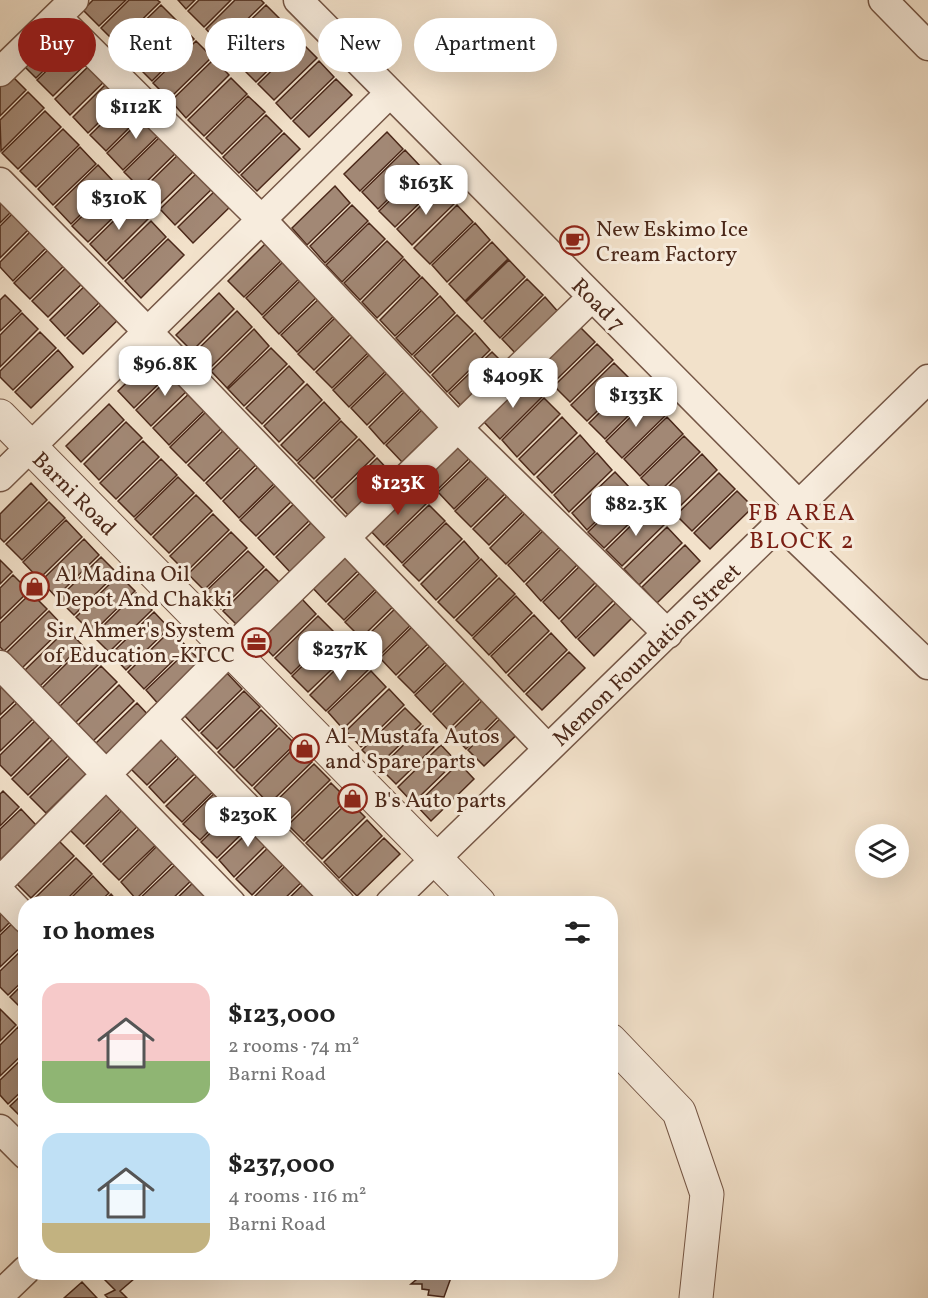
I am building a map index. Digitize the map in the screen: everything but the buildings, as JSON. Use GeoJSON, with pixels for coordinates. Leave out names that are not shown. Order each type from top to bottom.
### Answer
{"type":"FeatureCollection","features":[{"type":"Feature","properties":{"kind":"street","name":"Road 7"},"geometry":{"type":"LineString","coordinates":[[298,0],[592,297],[928,665]]}},
{"type":"Feature","properties":{"kind":"street"},"geometry":{"type":"LineString","coordinates":[[883,0],[928,46]]}},
{"type":"Feature","properties":{"kind":"street"},"geometry":{"type":"LineString","coordinates":[[0,72],[65,8],[458,428],[668,634]]}},
{"type":"Feature","properties":{"kind":"street"},"geometry":{"type":"LineString","coordinates":[[0,477],[390,93]]}},
{"type":"Feature","properties":{"kind":"street"},"geometry":{"type":"LineString","coordinates":[[0,182],[148,332],[548,749]]}},
{"type":"Feature","properties":{"kind":"street"},"geometry":{"type":"LineString","coordinates":[[0,881],[231,649],[592,297]]}},
{"type":"Feature","properties":{"kind":"street","name":"Memon Foundation Street"},"geometry":{"type":"LineString","coordinates":[[397,896],[928,379]]}},
{"type":"Feature","properties":{"kind":"street","name":"Barni Road"},"geometry":{"type":"LineString","coordinates":[[0,416],[472,896]]}},
{"type":"Feature","properties":{"kind":"street"},"geometry":{"type":"LineString","coordinates":[[0,664],[224,896]]}},
{"type":"Feature","properties":{"kind":"street"},"geometry":{"type":"LineString","coordinates":[[161,719],[333,896]]}},
{"type":"Feature","properties":{"kind":"street"},"geometry":{"type":"LineString","coordinates":[[0,892],[18,911]]}},
{"type":"Feature","properties":{"kind":"street"},"geometry":{"type":"LineString","coordinates":[[618,1048],[680,1112],[707,1194],[696,1298]]}},
{"type":"Feature","properties":{"kind":"street"},"geometry":{"type":"LineString","coordinates":[[0,1129],[18,1147]]}},
{"type":"Feature","properties":{"kind":"street"},"geometry":{"type":"LineString","coordinates":[[0,1295],[18,1278]]}},
{"type":"Feature","properties":{"kind":"place","name":"New Eskimo Ice Cream Factory"},"geometry":{"type":"Point","coordinates":[575,241]}},
{"type":"Feature","properties":{"kind":"place","name":"Al Madina Oil Depot And Chakki"},"geometry":{"type":"Point","coordinates":[34,586]}},
{"type":"Feature","properties":{"kind":"place","name":"Sir Ahmer's System of Education -KTCC"},"geometry":{"type":"Point","coordinates":[256,642]}},
{"type":"Feature","properties":{"kind":"place","name":"Al- Mustafa Autos and Spare parts"},"geometry":{"type":"Point","coordinates":[304,748]}},
{"type":"Feature","properties":{"kind":"place","name":"B's Auto parts"},"geometry":{"type":"Point","coordinates":[353,799]}},
{"type":"Feature","properties":{"kind":"district","name":"FB AREA BLOCK 2"},"geometry":{"type":"Point","coordinates":[802,526]}}]}
